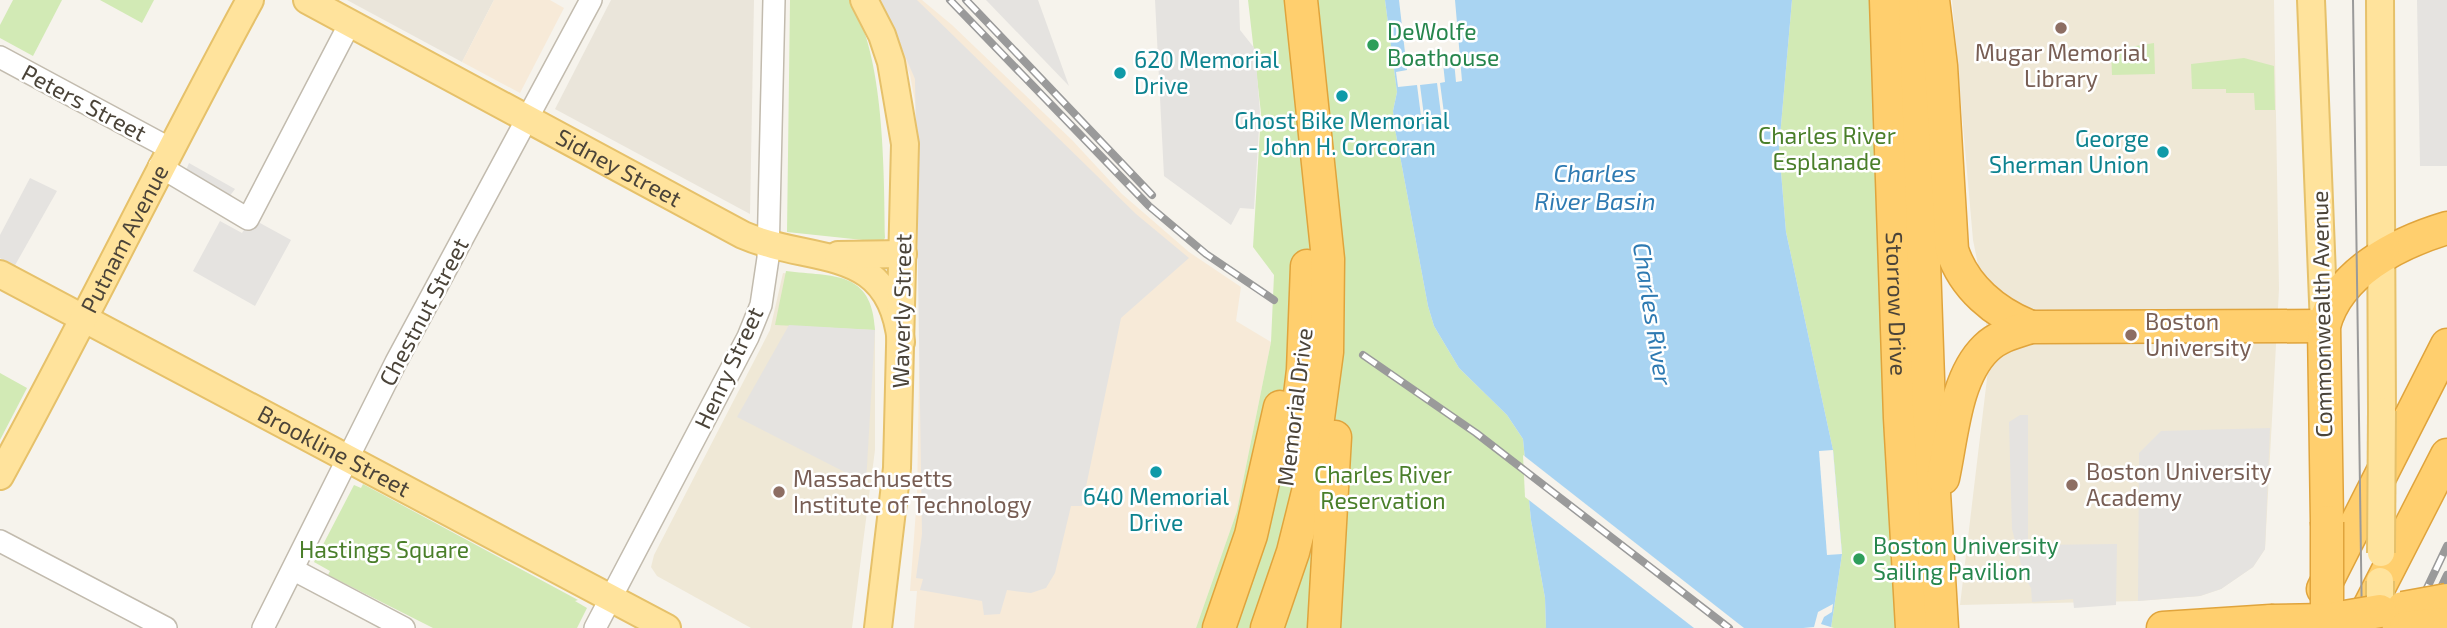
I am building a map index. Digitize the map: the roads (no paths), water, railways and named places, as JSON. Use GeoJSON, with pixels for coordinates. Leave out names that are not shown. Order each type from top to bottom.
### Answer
{"type":"FeatureCollection","features":[{"type":"Feature","properties":{"kind":"highway","name":"Memorial Drive"},"geometry":{"type":"LineString","coordinates":[[1267,628],[1283,549],[1290,470],[1318,259],[1318,181],[1301,0]]}},
{"type":"Feature","properties":{"kind":"highway","name":"Storrow Drive"},"geometry":{"type":"LineString","coordinates":[[1886,0],[1900,418],[1911,619]]}},
{"type":"Feature","properties":{"kind":"highway","name":"Storrow Drive"},"geometry":{"type":"LineString","coordinates":[[1915,0],[1934,516],[1942,628]]}},
{"type":"Feature","properties":{"kind":"highway"},"geometry":{"type":"LineString","coordinates":[[1933,0],[1941,66],[1950,237],[1960,269],[1985,300],[2010,318],[2031,327]]}},
{"type":"Feature","properties":{"kind":"highway"},"geometry":{"type":"LineString","coordinates":[[1967,379],[1986,348],[1998,339],[2031,327],[2324,326],[2330,306],[2339,292],[2383,257],[2412,240],[2447,228]]}},
{"type":"Feature","properties":{"kind":"highway"},"geometry":{"type":"LineString","coordinates":[[1219,628],[1247,548],[1266,477],[1286,373],[1292,314],[1318,259]]}},
{"type":"Feature","properties":{"kind":"highway"},"geometry":{"type":"LineString","coordinates":[[1318,259],[1343,322],[1324,628]]}},
{"type":"Feature","properties":{"kind":"highway"},"geometry":{"type":"LineString","coordinates":[[1934,516],[1985,300]]}},
{"type":"Feature","properties":{"kind":"highway","name":"Commonwealth Avenue"},"geometry":{"type":"LineString","coordinates":[[2319,625],[2327,522],[2324,326]]}},
{"type":"Feature","properties":{"kind":"highway"},"geometry":{"type":"LineString","coordinates":[[2319,625],[2447,345]]}},
{"type":"Feature","properties":{"kind":"highway"},"geometry":{"type":"LineString","coordinates":[[2383,625],[2447,455]]}},
{"type":"Feature","properties":{"kind":"highway","name":"Memorial Drive"},"geometry":{"type":"LineString","coordinates":[[1245,628],[1283,549]]}},
{"type":"Feature","properties":{"kind":"highway"},"geometry":{"type":"LineString","coordinates":[[2163,628],[2271,621],[2319,625],[2383,625],[2446,619]]}},
{"type":"Feature","properties":{"kind":"main road","name":"Putnam Avenue"},"geometry":{"type":"LineString","coordinates":[[1,473],[86,319],[164,157],[250,0]]}},
{"type":"Feature","properties":{"kind":"main road","name":"Sidney Street"},"geometry":{"type":"LineString","coordinates":[[307,0],[769,245],[826,255],[855,264],[880,284],[895,312],[901,342]]}},
{"type":"Feature","properties":{"kind":"main road","name":"Waverly Street"},"geometry":{"type":"LineString","coordinates":[[864,0],[887,48],[902,112],[905,162],[896,486],[878,628]]}},
{"type":"Feature","properties":{"kind":"main road","name":"Commonwealth Avenue"},"geometry":{"type":"LineString","coordinates":[[2311,0],[2324,326]]}},
{"type":"Feature","properties":{"kind":"main road"},"geometry":{"type":"LineString","coordinates":[[2380,0],[2383,625]]}},
{"type":"Feature","properties":{"kind":"main road"},"geometry":{"type":"LineString","coordinates":[[826,255],[903,254]]}},
{"type":"Feature","properties":{"kind":"main road","name":"Brookline Street"},"geometry":{"type":"LineString","coordinates":[[0,274],[667,628]]}},
{"type":"Feature","properties":{"kind":"street","name":"Chestnut Street"},"geometry":{"type":"LineString","coordinates":[[263,628],[294,570],[346,458],[591,0]]}},
{"type":"Feature","properties":{"kind":"street","name":"Henry Street"},"geometry":{"type":"LineString","coordinates":[[595,628],[748,337],[761,304],[769,245],[774,0]]}},
{"type":"Feature","properties":{"kind":"street","name":"Peters Street"},"geometry":{"type":"LineString","coordinates":[[0,57],[164,157],[248,219],[350,23]]}},
{"type":"Feature","properties":{"kind":"street"},"geometry":{"type":"LineString","coordinates":[[0,541],[166,628]]}},
{"type":"Feature","properties":{"kind":"street"},"geometry":{"type":"LineString","coordinates":[[294,570],[404,628]]}},
{"type":"Feature","properties":{"kind":"water","name":"Charles River Basin"},"geometry":{"type":"Polygon","coordinates":[[[1385,0],[1792,0],[1779,148],[1786,232],[1833,450],[1842,554],[1831,628],[1546,628],[1545,598],[1531,520],[1523,439],[1507,415],[1459,368],[1434,326],[1428,306],[1395,129],[1393,111],[1397,92],[1385,0]]]}},
{"type":"Feature","properties":{"kind":"tram line"},"geometry":{"type":"LineString","coordinates":[[2353,0],[2362,628]]}},
{"type":"Feature","properties":{"kind":"railway"},"geometry":{"type":"LineString","coordinates":[[950,0],[1149,206],[1206,254],[1274,300]]}},
{"type":"Feature","properties":{"kind":"railway"},"geometry":{"type":"LineString","coordinates":[[966,0],[1152,195]]}},
{"type":"Feature","properties":{"kind":"railway"},"geometry":{"type":"LineString","coordinates":[[1363,355],[1476,433],[1729,628]]}},
{"type":"Feature","properties":{"kind":"railway"},"geometry":{"type":"LineString","coordinates":[[2408,628],[2447,546]]}},
{"type":"Feature","properties":{"kind":"railway"},"geometry":{"type":"LineString","coordinates":[[2422,628],[2447,575]]}},
{"type":"Feature","properties":{"kind":"place","name":"Mugar Memorial Library"},"geometry":{"type":"Point","coordinates":[2061,28]}},
{"type":"Feature","properties":{"kind":"place","name":"DeWolfe Boathouse"},"geometry":{"type":"Point","coordinates":[1373,45]}},
{"type":"Feature","properties":{"kind":"place","name":"620 Memorial Drive"},"geometry":{"type":"Point","coordinates":[1120,73]}},
{"type":"Feature","properties":{"kind":"place","name":"Ghost Bike Memorial - John H. Corcoran"},"geometry":{"type":"Point","coordinates":[1342,96]}},
{"type":"Feature","properties":{"kind":"place","name":"George Sherman Union"},"geometry":{"type":"Point","coordinates":[2163,152]}},
{"type":"Feature","properties":{"kind":"place","name":"Boston University"},"geometry":{"type":"Point","coordinates":[2131,335]}},
{"type":"Feature","properties":{"kind":"place","name":"640 Memorial Drive"},"geometry":{"type":"Point","coordinates":[1156,472]}},
{"type":"Feature","properties":{"kind":"place","name":"Boston University Academy"},"geometry":{"type":"Point","coordinates":[2072,485]}},
{"type":"Feature","properties":{"kind":"place","name":"Massachusetts Institute of Technology"},"geometry":{"type":"Point","coordinates":[779,492]}},
{"type":"Feature","properties":{"kind":"place","name":"Boston University Sailing Pavilion"},"geometry":{"type":"Point","coordinates":[1859,559]}},
{"type":"Feature","properties":{"kind":"park label","name":"Charles River Esplanade"},"geometry":{"type":"Point","coordinates":[1827,149]}},
{"type":"Feature","properties":{"kind":"park label","name":"Charles River Reservation"},"geometry":{"type":"Point","coordinates":[1383,488]}},
{"type":"Feature","properties":{"kind":"park label","name":"Hastings Square"},"geometry":{"type":"Point","coordinates":[384,550]}},
{"type":"Feature","properties":{"kind":"water label","name":"Charles River"},"geometry":{"type":"Point","coordinates":[1652,314]}}]}
